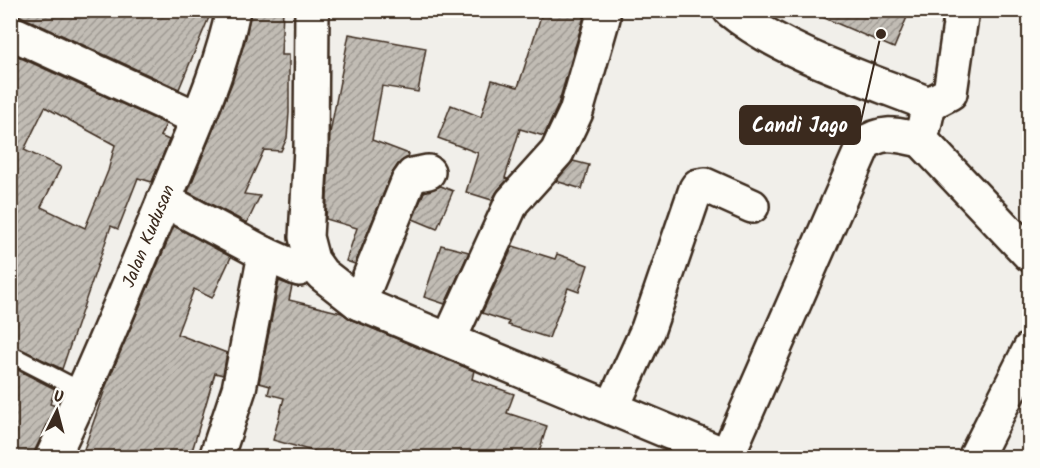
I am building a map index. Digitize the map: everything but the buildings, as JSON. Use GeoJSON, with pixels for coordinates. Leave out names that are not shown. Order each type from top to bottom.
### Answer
{"type":"FeatureCollection","features":[{"type":"Feature","properties":{"kind":"street","name":"Jalan Kudusan"},"geometry":{"type":"LineString","coordinates":[[52,458],[84,392],[164,200],[218,65],[233,10]]}},
{"type":"Feature","properties":{"kind":"street"},"geometry":{"type":"LineString","coordinates":[[312,10],[311,149],[306,237],[312,260],[322,274],[359,303],[730,457],[864,144],[871,138],[884,133],[921,140],[1029,255]]}},
{"type":"Feature","properties":{"kind":"street"},"geometry":{"type":"LineString","coordinates":[[730,10],[749,26],[801,52],[929,104],[950,93],[962,10]]}},
{"type":"Feature","properties":{"kind":"street"},"geometry":{"type":"LineString","coordinates":[[449,340],[512,202],[557,152],[576,112],[603,18]]}},
{"type":"Feature","properties":{"kind":"street"},"geometry":{"type":"LineString","coordinates":[[10,32],[197,118]]}},
{"type":"Feature","properties":{"kind":"street"},"geometry":{"type":"LineString","coordinates":[[921,140],[929,104]]}},
{"type":"Feature","properties":{"kind":"street"},"geometry":{"type":"LineString","coordinates":[[359,303],[408,182],[413,175],[428,172]]}},
{"type":"Feature","properties":{"kind":"street"},"geometry":{"type":"LineString","coordinates":[[612,408],[648,329],[698,186],[705,185],[752,206]]}},
{"type":"Feature","properties":{"kind":"street"},"geometry":{"type":"LineString","coordinates":[[164,200],[265,254],[299,269]]}},
{"type":"Feature","properties":{"kind":"street"},"geometry":{"type":"LineString","coordinates":[[216,458],[239,390],[265,254]]}},
{"type":"Feature","properties":{"kind":"street"},"geometry":{"type":"LineString","coordinates":[[975,458],[1029,349]]}},
{"type":"Feature","properties":{"kind":"lane"},"geometry":{"type":"LineString","coordinates":[[10,354],[84,392]]}},
{"type":"Feature","properties":{"kind":"place","name":"Candi Jago"},"geometry":{"type":"Point","coordinates":[881,34]}}]}
